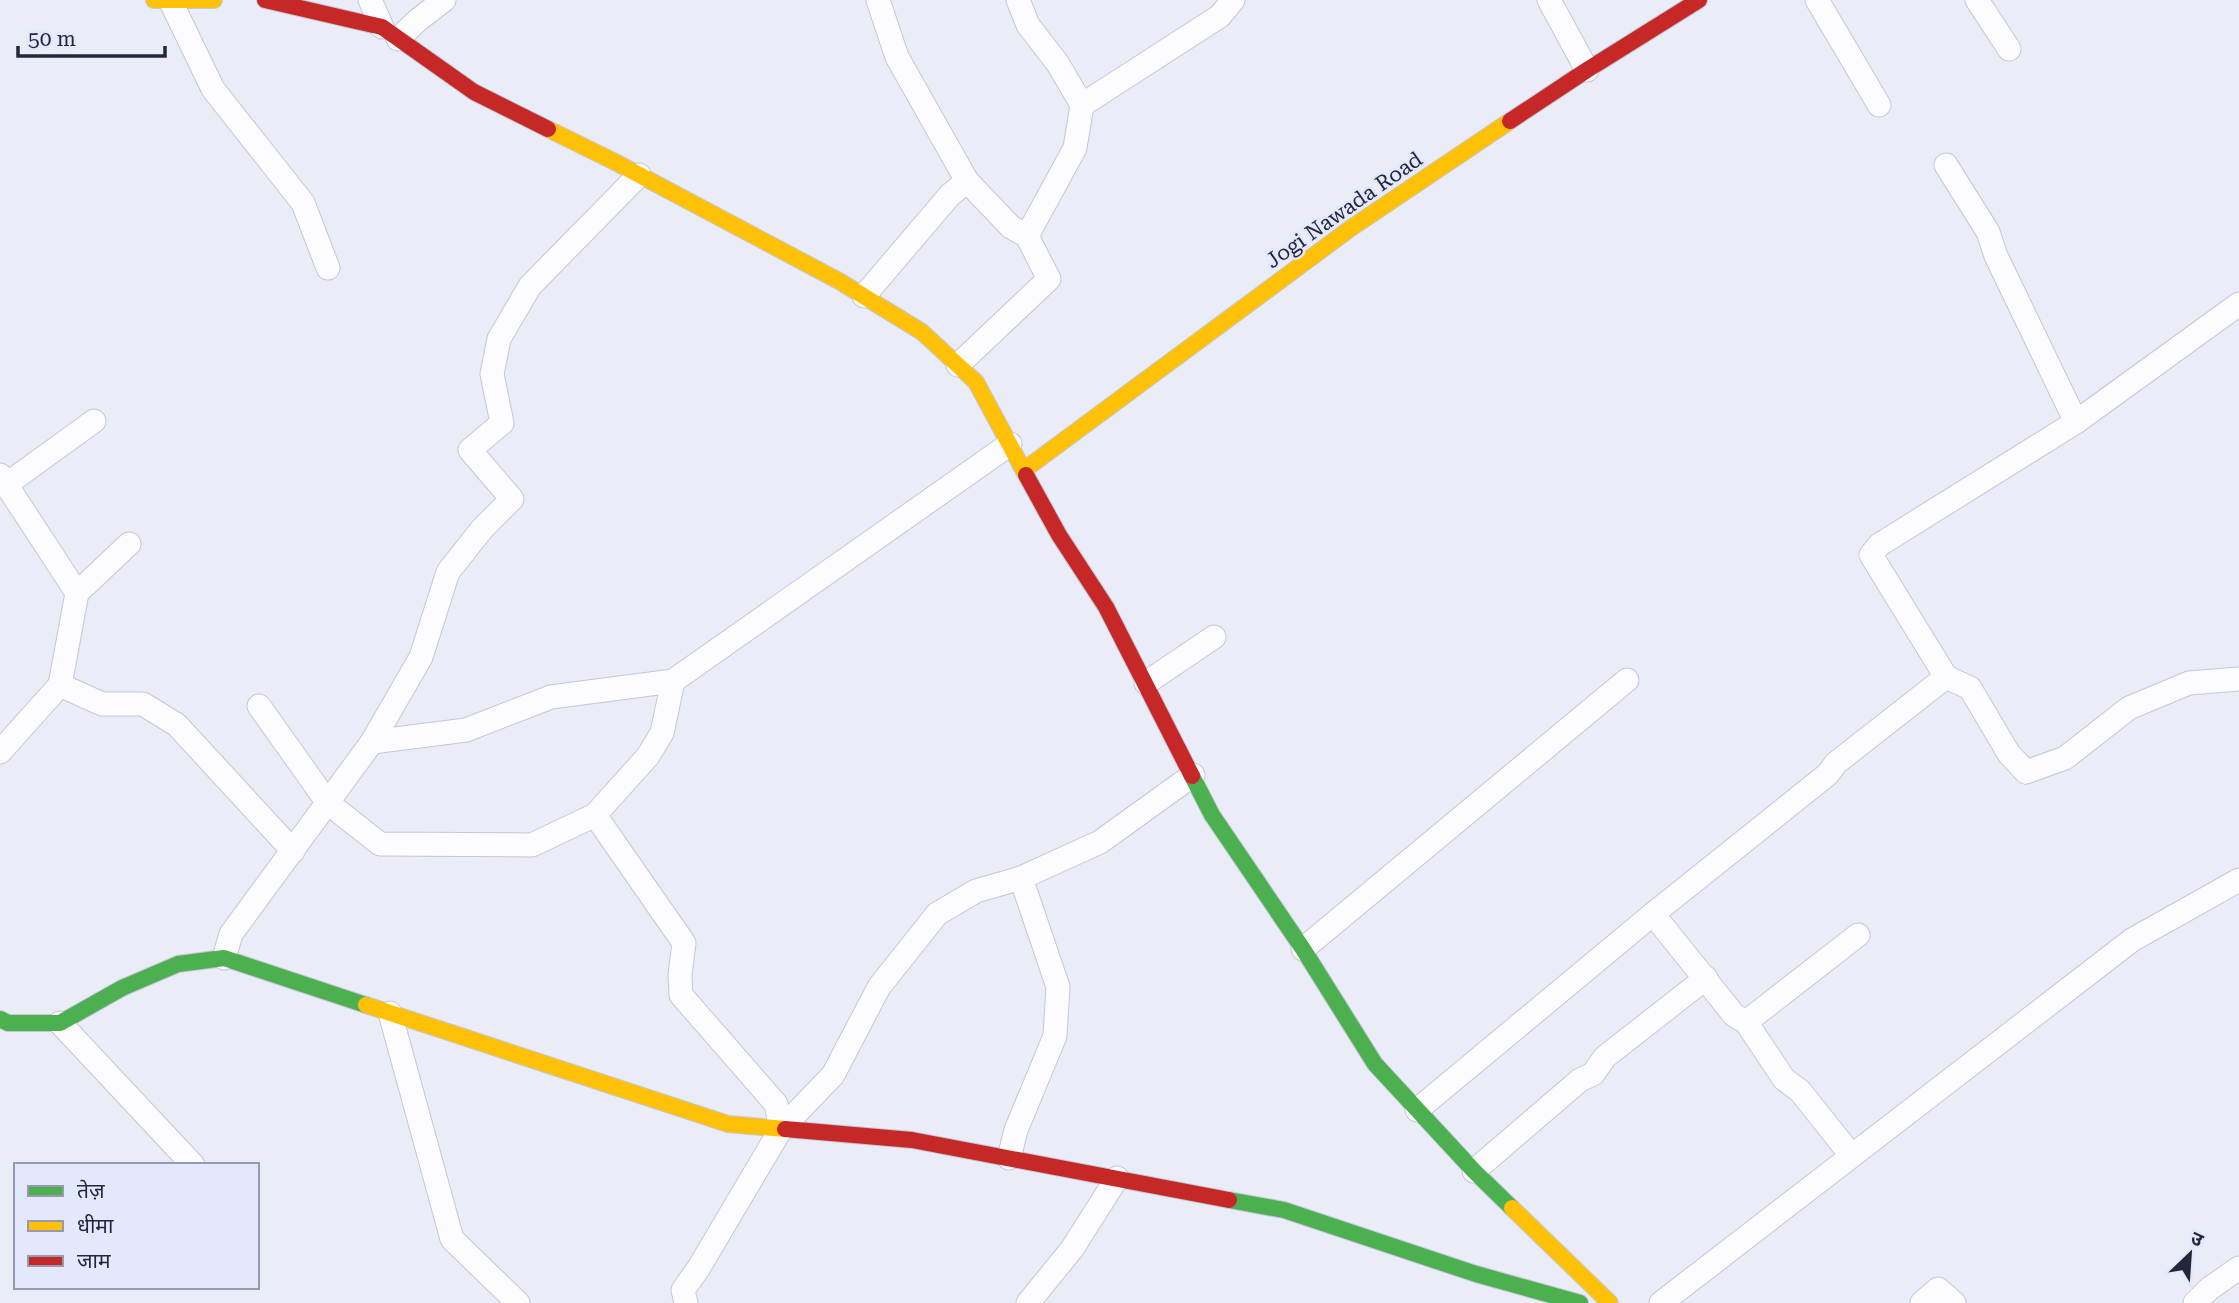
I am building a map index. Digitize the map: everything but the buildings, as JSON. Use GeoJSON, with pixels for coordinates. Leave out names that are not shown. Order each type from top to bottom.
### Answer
{"type":"FeatureCollection","features":[{"type":"Feature","properties":{"kind":"street"},"geometry":{"type":"LineString","coordinates":[[154,0],[214,0]]}},
{"type":"Feature","properties":{"kind":"street"},"geometry":{"type":"LineString","coordinates":[[170,0],[214,89],[303,203],[328,268]]}},
{"type":"Feature","properties":{"kind":"street"},"geometry":{"type":"LineString","coordinates":[[265,0],[390,33],[474,92],[639,175],[839,281],[922,332],[976,382],[1059,535],[1106,607],[1212,815],[1303,949],[1375,1064],[1474,1171],[1610,1303]]}},
{"type":"Feature","properties":{"kind":"street"},"geometry":{"type":"LineString","coordinates":[[370,0],[390,33]]}},
{"type":"Feature","properties":{"kind":"street"},"geometry":{"type":"LineString","coordinates":[[390,33],[418,20],[444,0]]}},
{"type":"Feature","properties":{"kind":"street"},"geometry":{"type":"LineString","coordinates":[[878,0],[897,57],[967,181],[1011,227],[1027,236],[1049,279],[958,365]]}},
{"type":"Feature","properties":{"kind":"street"},"geometry":{"type":"LineString","coordinates":[[1018,0],[1028,25],[1058,64],[1082,105],[1074,148],[1027,236]]}},
{"type":"Feature","properties":{"kind":"street"},"geometry":{"type":"LineString","coordinates":[[1082,105],[1220,16],[1233,0]]}},
{"type":"Feature","properties":{"kind":"street"},"geometry":{"type":"LineString","coordinates":[[1549,0],[1587,69]]}},
{"type":"Feature","properties":{"kind":"street","name":"Jogi Nawada Road"},"geometry":{"type":"LineString","coordinates":[[1024,470],[1351,228],[1587,69],[1699,0]]}},
{"type":"Feature","properties":{"kind":"street"},"geometry":{"type":"LineString","coordinates":[[1817,0],[1879,105]]}},
{"type":"Feature","properties":{"kind":"street"},"geometry":{"type":"LineString","coordinates":[[1977,0],[2009,48]]}},
{"type":"Feature","properties":{"kind":"street"},"geometry":{"type":"LineString","coordinates":[[1946,165],[1989,232],[1996,256],[2076,422]]}},
{"type":"Feature","properties":{"kind":"street"},"geometry":{"type":"LineString","coordinates":[[224,958],[231,934],[372,742],[421,657],[448,572],[482,529],[512,499],[470,450],[502,424],[492,374],[499,339],[530,286],[639,175]]}},
{"type":"Feature","properties":{"kind":"street"},"geometry":{"type":"LineString","coordinates":[[864,296],[950,195],[967,181]]}},
{"type":"Feature","properties":{"kind":"street"},"geometry":{"type":"LineString","coordinates":[[2239,304],[2076,422],[1879,545],[1871,555],[1946,677],[1970,688],[2009,754],[2026,772],[2065,758],[2129,708],[2189,683],[2239,679]]}},
{"type":"Feature","properties":{"kind":"street"},"geometry":{"type":"LineString","coordinates":[[77,593],[4,480],[94,421]]}},
{"type":"Feature","properties":{"kind":"street"},"geometry":{"type":"LineString","coordinates":[[372,742],[466,730],[551,696],[673,681],[1010,444]]}},
{"type":"Feature","properties":{"kind":"street"},"geometry":{"type":"LineString","coordinates":[[0,752],[60,685],[77,593],[129,544]]}},
{"type":"Feature","properties":{"kind":"street"},"geometry":{"type":"LineString","coordinates":[[1146,683],[1214,637]]}},
{"type":"Feature","properties":{"kind":"street"},"geometry":{"type":"LineString","coordinates":[[1418,1110],[1828,774],[1836,763],[1946,677]]}},
{"type":"Feature","properties":{"kind":"street"},"geometry":{"type":"LineString","coordinates":[[1303,949],[1626,680]]}},
{"type":"Feature","properties":{"kind":"street"},"geometry":{"type":"LineString","coordinates":[[259,706],[328,803],[380,844],[532,845],[595,815],[648,756],[662,733],[673,681]]}},
{"type":"Feature","properties":{"kind":"street"},"geometry":{"type":"LineString","coordinates":[[60,685],[102,704],[143,704],[177,725],[293,851]]}},
{"type":"Feature","properties":{"kind":"street"},"geometry":{"type":"LineString","coordinates":[[687,1303],[683,1290],[781,1129],[833,1075],[879,987],[937,914],[976,891],[1021,878],[1100,842],[1192,775]]}},
{"type":"Feature","properties":{"kind":"street"},"geometry":{"type":"LineString","coordinates":[[595,815],[684,943],[680,975],[681,995],[776,1104],[781,1129]]}},
{"type":"Feature","properties":{"kind":"street"},"geometry":{"type":"LineString","coordinates":[[1009,1158],[1016,1130],[1055,1036],[1058,987],[1021,878]]}},
{"type":"Feature","properties":{"kind":"street"},"geometry":{"type":"LineString","coordinates":[[1661,1303],[2132,940],[2239,880]]}},
{"type":"Feature","properties":{"kind":"street"},"geometry":{"type":"LineString","coordinates":[[1653,915],[1734,1015],[1746,1022],[1784,1079],[1800,1091],[1851,1156]]}},
{"type":"Feature","properties":{"kind":"street"},"geometry":{"type":"LineString","coordinates":[[1746,1022],[1858,935]]}},
{"type":"Feature","properties":{"kind":"street"},"geometry":{"type":"LineString","coordinates":[[0,1018],[8,1023],[60,1023],[122,988],[178,964],[224,958],[728,1124],[912,1140],[1284,1210],[1476,1274],[1580,1303]]}},
{"type":"Feature","properties":{"kind":"street"},"geometry":{"type":"LineString","coordinates":[[1474,1171],[1580,1080],[1593,1074],[1605,1058],[1706,978]]}},
{"type":"Feature","properties":{"kind":"street"},"geometry":{"type":"LineString","coordinates":[[390,1013],[452,1239],[518,1303]]}},
{"type":"Feature","properties":{"kind":"street"},"geometry":{"type":"LineString","coordinates":[[60,1023],[190,1163]]}},
{"type":"Feature","properties":{"kind":"street"},"geometry":{"type":"LineString","coordinates":[[1028,1303],[1072,1249],[1117,1178]]}},
{"type":"Feature","properties":{"kind":"street"},"geometry":{"type":"LineString","coordinates":[[2195,1303],[2209,1289],[2239,1268]]}},
{"type":"Feature","properties":{"kind":"street"},"geometry":{"type":"LineString","coordinates":[[1922,1303],[1938,1289],[1954,1303]]}},
{"type":"Feature","properties":{"kind":"traffic: fast"},"geometry":{"type":"LineString","coordinates":[[1192,776],[1212,815],[1303,949],[1375,1064],[1512,1208]]}},
{"type":"Feature","properties":{"kind":"traffic: fast"},"geometry":{"type":"LineString","coordinates":[[0,1019],[8,1023],[60,1023],[122,988],[178,964],[224,958],[366,1005]]}},
{"type":"Feature","properties":{"kind":"traffic: fast"},"geometry":{"type":"LineString","coordinates":[[1229,1200],[1284,1210],[1476,1274],[1580,1303]]}},
{"type":"Feature","properties":{"kind":"traffic: slow"},"geometry":{"type":"LineString","coordinates":[[154,0],[214,0]]}},
{"type":"Feature","properties":{"kind":"traffic: slow"},"geometry":{"type":"LineString","coordinates":[[1024,470],[1351,228],[1510,121]]}},
{"type":"Feature","properties":{"kind":"traffic: slow"},"geometry":{"type":"LineString","coordinates":[[548,129],[839,281],[922,332],[976,382],[1026,475]]}},
{"type":"Feature","properties":{"kind":"traffic: slow"},"geometry":{"type":"LineString","coordinates":[[366,1005],[728,1124],[785,1129]]}},
{"type":"Feature","properties":{"kind":"traffic: slow"},"geometry":{"type":"LineString","coordinates":[[1512,1208],[1610,1303]]}},
{"type":"Feature","properties":{"kind":"traffic: jam"},"geometry":{"type":"LineString","coordinates":[[265,0],[382,27],[474,92],[548,129]]}},
{"type":"Feature","properties":{"kind":"traffic: jam"},"geometry":{"type":"LineString","coordinates":[[1510,121],[1699,0]]}},
{"type":"Feature","properties":{"kind":"traffic: jam"},"geometry":{"type":"LineString","coordinates":[[1026,475],[1059,535],[1106,607],[1192,776]]}},
{"type":"Feature","properties":{"kind":"traffic: jam"},"geometry":{"type":"LineString","coordinates":[[785,1129],[912,1140],[1229,1200]]}}]}
